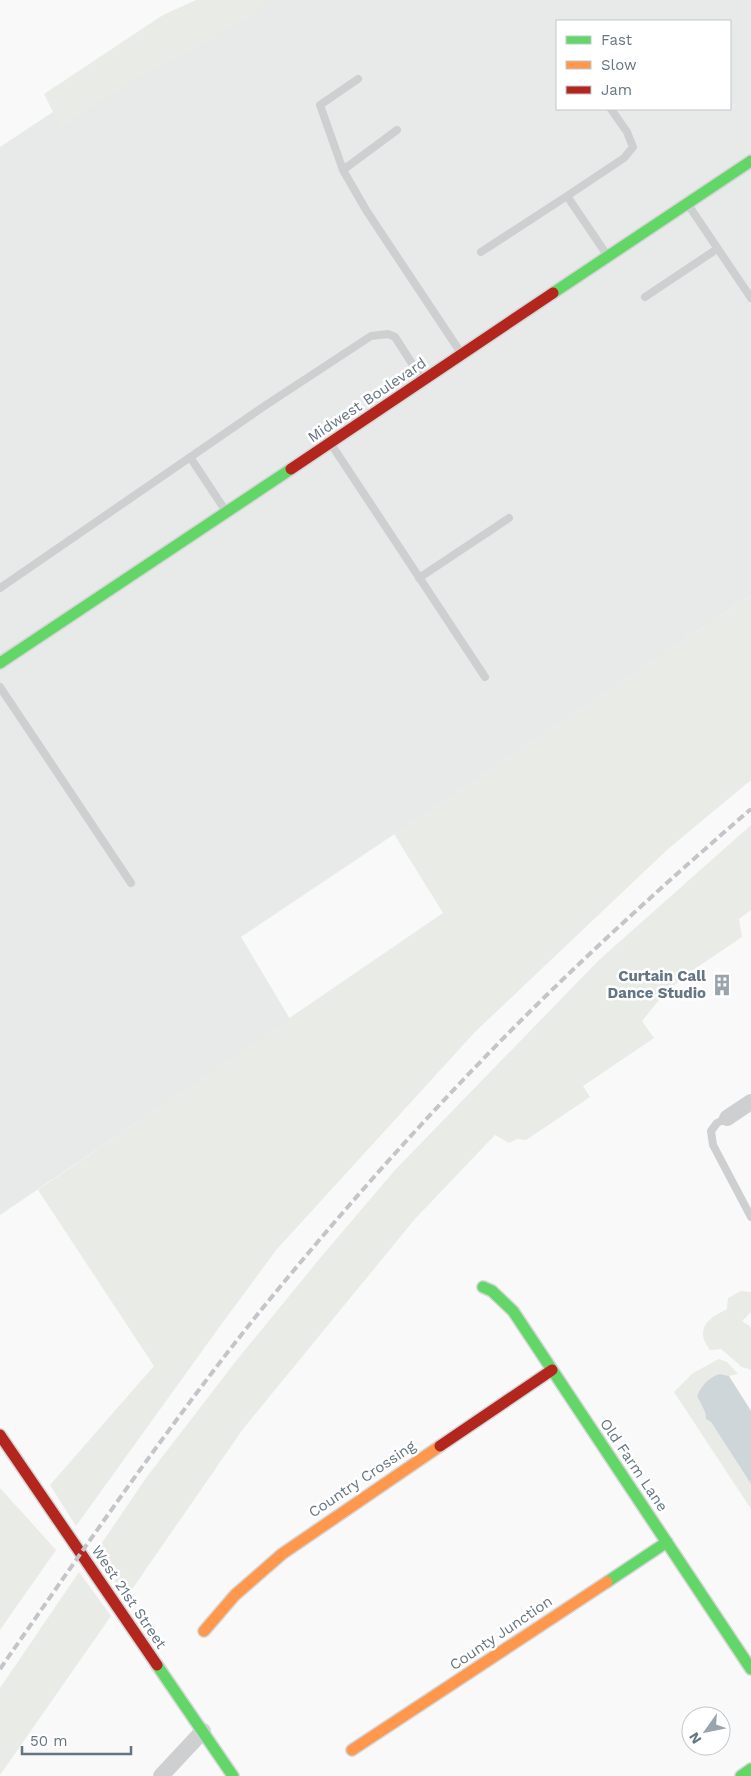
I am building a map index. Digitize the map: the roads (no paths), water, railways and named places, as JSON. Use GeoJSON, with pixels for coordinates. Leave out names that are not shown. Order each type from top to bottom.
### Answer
{"type":"FeatureCollection","features":[{"type":"Feature","properties":{"kind":"street","name":"Midwest Boulevard"},"geometry":{"type":"LineString","coordinates":[[0,663],[751,161]]}},
{"type":"Feature","properties":{"kind":"street"},"geometry":{"type":"LineString","coordinates":[[727,1118],[750,1105]]}},
{"type":"Feature","properties":{"kind":"street","name":"Old Farm Lane"},"geometry":{"type":"LineString","coordinates":[[483,1287],[492,1291],[513,1311],[751,1669]]}},
{"type":"Feature","properties":{"kind":"street","name":"Country Crossing"},"geometry":{"type":"LineString","coordinates":[[204,1631],[238,1592],[263,1568],[294,1544],[552,1370]]}},
{"type":"Feature","properties":{"kind":"street","name":"West 21st Street"},"geometry":{"type":"LineString","coordinates":[[0,1435],[233,1776]]}},
{"type":"Feature","properties":{"kind":"street","name":"County Junction"},"geometry":{"type":"LineString","coordinates":[[352,1750],[667,1542]]}},
{"type":"Feature","properties":{"kind":"street"},"geometry":{"type":"LineString","coordinates":[[161,1776],[203,1732]]}},
{"type":"Feature","properties":{"kind":"street"},"geometry":{"type":"LineString","coordinates":[[741,1776],[751,1769]]}},
{"type":"Feature","properties":{"kind":"lane"},"geometry":{"type":"LineString","coordinates":[[358,79],[320,105],[342,170],[366,210],[462,355]]}},
{"type":"Feature","properties":{"kind":"lane"},"geometry":{"type":"LineString","coordinates":[[481,252],[624,158],[633,147],[627,132],[612,110]]}},
{"type":"Feature","properties":{"kind":"lane"},"geometry":{"type":"LineString","coordinates":[[342,170],[397,130]]}},
{"type":"Feature","properties":{"kind":"lane"},"geometry":{"type":"LineString","coordinates":[[567,196],[608,257]]}},
{"type":"Feature","properties":{"kind":"lane"},"geometry":{"type":"LineString","coordinates":[[688,204],[751,298]]}},
{"type":"Feature","properties":{"kind":"lane"},"geometry":{"type":"LineString","coordinates":[[645,297],[717,249]]}},
{"type":"Feature","properties":{"kind":"lane"},"geometry":{"type":"LineString","coordinates":[[0,588],[372,336],[388,334],[395,337],[422,381]]}},
{"type":"Feature","properties":{"kind":"lane"},"geometry":{"type":"LineString","coordinates":[[330,443],[485,677]]}},
{"type":"Feature","properties":{"kind":"lane"},"geometry":{"type":"LineString","coordinates":[[190,458],[226,512]]}},
{"type":"Feature","properties":{"kind":"lane"},"geometry":{"type":"LineString","coordinates":[[419,578],[509,518]]}},
{"type":"Feature","properties":{"kind":"lane"},"geometry":{"type":"LineString","coordinates":[[0,687],[131,883]]}},
{"type":"Feature","properties":{"kind":"lane"},"geometry":{"type":"LineString","coordinates":[[727,1118],[717,1123],[711,1131],[712,1145],[751,1217]]}},
{"type":"Feature","properties":{"kind":"railway"},"geometry":{"type":"LineString","coordinates":[[0,1669],[190,1402],[257,1315],[333,1223],[413,1134],[537,1004],[643,904],[751,809]]}},
{"type":"Feature","properties":{"kind":"place","name":"Curtain Call Dance Studio"},"geometry":{"type":"Point","coordinates":[722,985]}}]}
